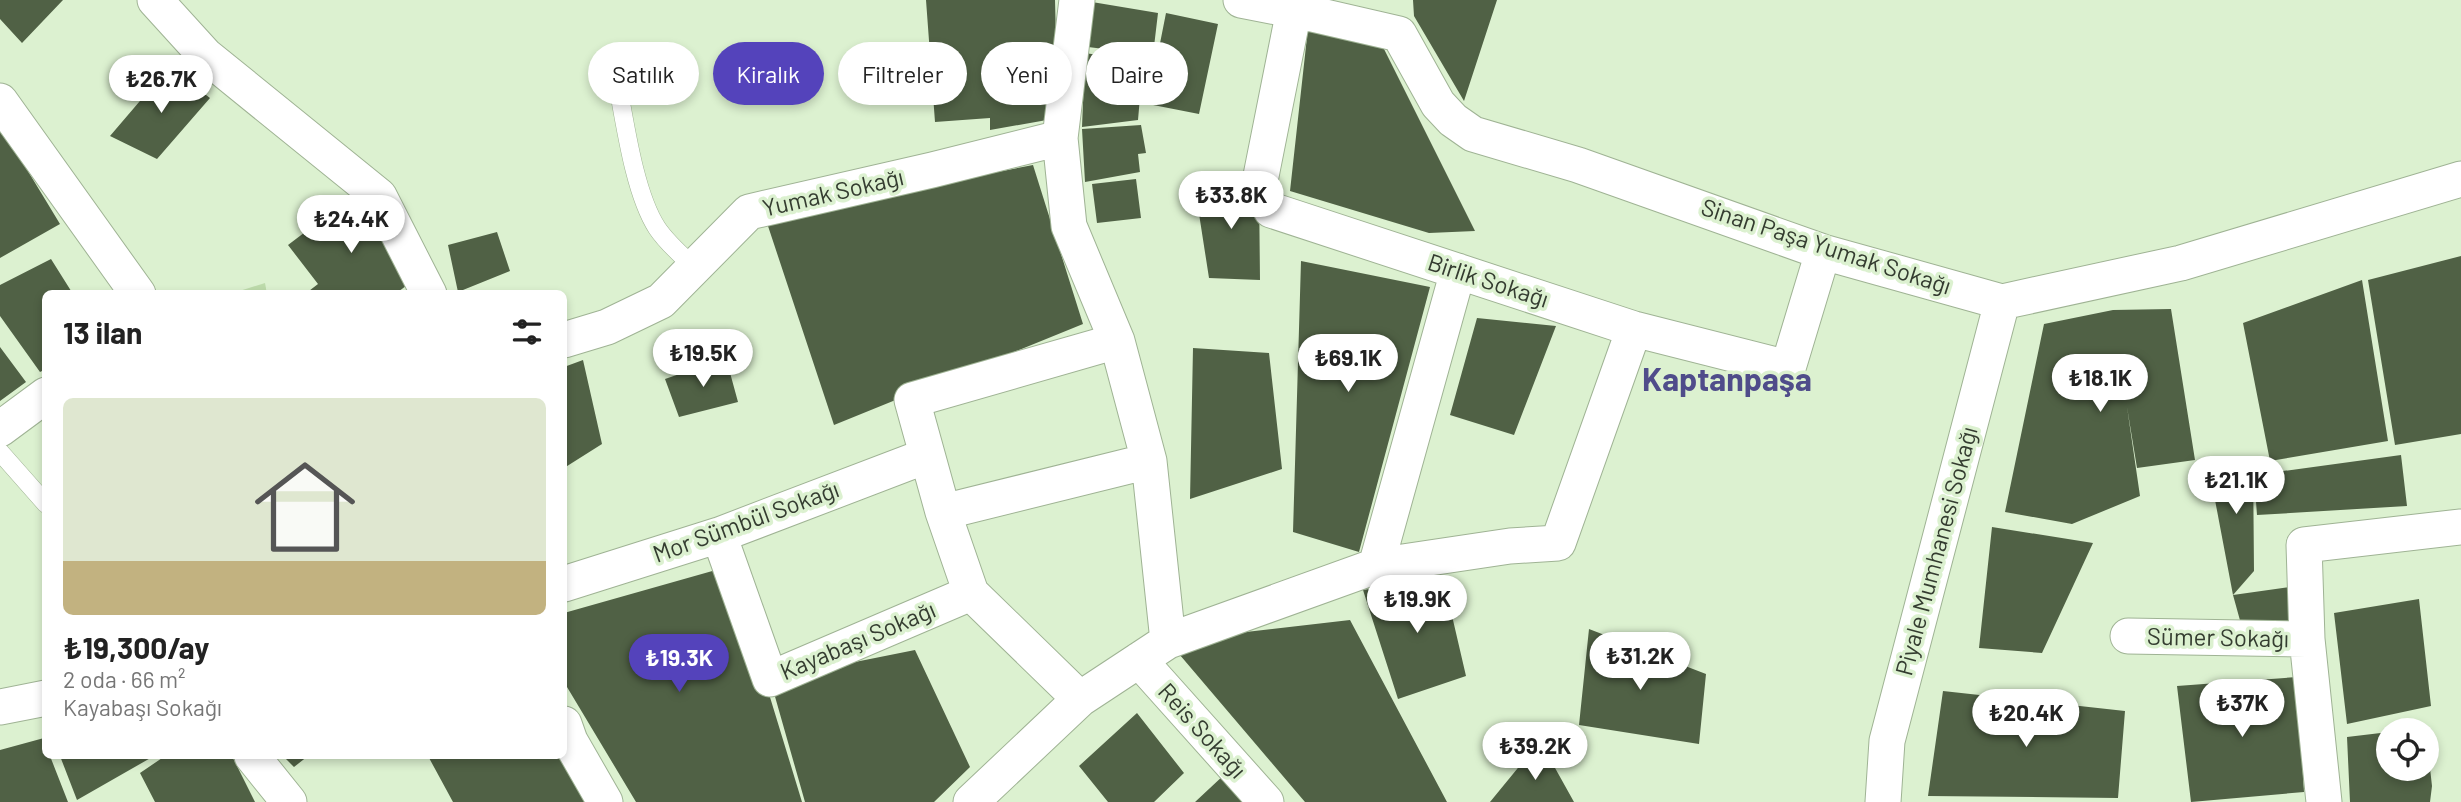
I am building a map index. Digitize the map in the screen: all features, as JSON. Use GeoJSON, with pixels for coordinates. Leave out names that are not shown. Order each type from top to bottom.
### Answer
{"type":"FeatureCollection","features":[{"type":"Feature","properties":{"kind":"street"},"geometry":{"type":"LineString","coordinates":[[155,0],[205,55],[379,196],[427,290]]}},
{"type":"Feature","properties":{"kind":"street"},"geometry":{"type":"LineString","coordinates":[[1077,0],[1060,138],[1069,226],[1117,341],[1149,461],[1168,641]]}},
{"type":"Feature","properties":{"kind":"street","name":"Sinan Paşa Yumak Sokağı"},"geometry":{"type":"LineString","coordinates":[[1241,0],[1399,34],[1438,104],[1453,120],[1473,134],[1578,165],[1823,252],[2002,302],[2181,263],[2461,179]]}},
{"type":"Feature","properties":{"kind":"street","name":"Birlik Sokağı"},"geometry":{"type":"LineString","coordinates":[[1294,10],[1259,186],[1270,209],[1634,329],[1788,369],[1823,252]]}},
{"type":"Feature","properties":{"kind":"street"},"geometry":{"type":"LineString","coordinates":[[0,101],[135,290]]}},
{"type":"Feature","properties":{"kind":"street","name":"Yumak Sokağı"},"geometry":{"type":"LineString","coordinates":[[567,339],[607,327],[661,301],[749,212],[1060,138]]}},
{"type":"Feature","properties":{"kind":"street"},"geometry":{"type":"LineString","coordinates":[[1376,566],[1458,271]]}},
{"type":"Feature","properties":{"kind":"street","name":"Piyale Mumhanesi Sokağı"},"geometry":{"type":"LineString","coordinates":[[1883,802],[1887,741],[2002,302]]}},
{"type":"Feature","properties":{"kind":"street"},"geometry":{"type":"LineString","coordinates":[[979,799],[1080,699],[1168,641],[1376,566],[1510,546],[1558,543],[1634,329]]}},
{"type":"Feature","properties":{"kind":"street"},"geometry":{"type":"LineString","coordinates":[[1080,699],[971,593],[943,512],[912,400],[1117,341]]}},
{"type":"Feature","properties":{"kind":"street"},"geometry":{"type":"LineString","coordinates":[[0,429],[42,398]]}},
{"type":"Feature","properties":{"kind":"street","name":"Mor Sümbül Sokağı"},"geometry":{"type":"LineString","coordinates":[[567,583],[719,535],[926,456]]}},
{"type":"Feature","properties":{"kind":"street"},"geometry":{"type":"LineString","coordinates":[[943,512],[1149,461]]}},
{"type":"Feature","properties":{"kind":"street"},"geometry":{"type":"LineString","coordinates":[[2324,802],[2307,639],[2304,545],[2461,527]]}},
{"type":"Feature","properties":{"kind":"street","name":"Kayabaşı Sokağı"},"geometry":{"type":"LineString","coordinates":[[719,535],[769,678],[971,593]]}},
{"type":"Feature","properties":{"kind":"street","name":"Sümer Sokağı"},"geometry":{"type":"LineString","coordinates":[[2128,636],[2307,639]]}},
{"type":"Feature","properties":{"kind":"street","name":"Reis Sokağı"},"geometry":{"type":"LineString","coordinates":[[1139,660],[1266,802]]}},
{"type":"Feature","properties":{"kind":"street"},"geometry":{"type":"LineString","coordinates":[[0,707],[17,706],[42,699]]}},
{"type":"Feature","properties":{"kind":"street"},"geometry":{"type":"LineString","coordinates":[[567,732],[605,802]]}},
{"type":"Feature","properties":{"kind":"street"},"geometry":{"type":"LineString","coordinates":[[254,759],[289,802]]}},
{"type":"Feature","properties":{"kind":"lane"},"geometry":{"type":"LineString","coordinates":[[622,105],[644,203],[656,227],[674,249],[694,267]]}},
{"type":"Feature","properties":{"kind":"lane"},"geometry":{"type":"LineString","coordinates":[[0,452],[42,500]]}},
{"type":"Feature","properties":{"kind":"green space"},"geometry":{"type":"Polygon","coordinates":[[[265,283],[266,290],[243,290],[265,283]]]}},
{"type":"Feature","properties":{"kind":"building"},"geometry":{"type":"Polygon","coordinates":[[[0,0],[63,0],[22,43],[0,19],[0,0]]]}},
{"type":"Feature","properties":{"kind":"building"},"geometry":{"type":"Polygon","coordinates":[[[926,0],[1055,0],[1056,42],[981,42],[981,105],[1058,105],[1058,118],[990,130],[990,118],[935,122],[934,105],[967,105],[967,42],[929,42],[926,0]]]}},
{"type":"Feature","properties":{"kind":"building"},"geometry":{"type":"Polygon","coordinates":[[[1413,0],[1497,0],[1464,101],[1414,16],[1413,0]]]}},
{"type":"Feature","properties":{"kind":"building"},"geometry":{"type":"Polygon","coordinates":[[[1092,2],[1158,13],[1155,42],[1088,42],[1092,2]]]}},
{"type":"Feature","properties":{"kind":"building"},"geometry":{"type":"Polygon","coordinates":[[[1166,13],[1218,24],[1199,114],[1153,105],[1188,105],[1188,42],[1160,42],[1166,13]]]}},
{"type":"Feature","properties":{"kind":"building"},"geometry":{"type":"Polygon","coordinates":[[[1308,28],[1381,43],[1475,231],[1429,233],[1290,191],[1308,28]]]}},
{"type":"Feature","properties":{"kind":"building"},"geometry":{"type":"Polygon","coordinates":[[[1085,53],[1086,105],[1139,105],[1138,120],[1082,127],[1085,53]]]}},
{"type":"Feature","properties":{"kind":"building"},"geometry":{"type":"Polygon","coordinates":[[[169,67],[210,98],[157,159],[110,136],[169,67]]]}},
{"type":"Feature","properties":{"kind":"building"},"geometry":{"type":"Polygon","coordinates":[[[0,125],[60,224],[0,258],[0,125]]]}},
{"type":"Feature","properties":{"kind":"building"},"geometry":{"type":"Polygon","coordinates":[[[1141,125],[1146,153],[1138,154],[1140,172],[1085,182],[1082,129],[1141,125]]]}},
{"type":"Feature","properties":{"kind":"building"},"geometry":{"type":"Polygon","coordinates":[[[1033,165],[1083,324],[834,425],[765,217],[1033,165]]]}},
{"type":"Feature","properties":{"kind":"building"},"geometry":{"type":"Polygon","coordinates":[[[1136,179],[1141,218],[1097,223],[1092,184],[1136,179]]]}},
{"type":"Feature","properties":{"kind":"building"},"geometry":{"type":"Polygon","coordinates":[[[1259,186],[1260,280],[1209,278],[1195,188],[1259,186]]]}},
{"type":"Feature","properties":{"kind":"building"},"geometry":{"type":"Polygon","coordinates":[[[354,195],[417,278],[400,290],[310,290],[318,284],[288,245],[354,195]]]}},
{"type":"Feature","properties":{"kind":"building"},"geometry":{"type":"Polygon","coordinates":[[[497,232],[510,271],[458,290],[448,245],[497,232]]]}},
{"type":"Feature","properties":{"kind":"building"},"geometry":{"type":"Polygon","coordinates":[[[2461,256],[2461,434],[2395,445],[2368,280],[2461,256]]]}},
{"type":"Feature","properties":{"kind":"building"},"geometry":{"type":"Polygon","coordinates":[[[51,259],[70,290],[42,290],[40,372],[0,316],[0,285],[51,259]]]}},
{"type":"Feature","properties":{"kind":"building"},"geometry":{"type":"Polygon","coordinates":[[[1301,261],[1430,287],[1359,552],[1293,532],[1301,261]]]}},
{"type":"Feature","properties":{"kind":"building"},"geometry":{"type":"Polygon","coordinates":[[[2362,280],[2388,441],[2270,461],[2243,323],[2362,280]]]}},
{"type":"Feature","properties":{"kind":"building"},"geometry":{"type":"Polygon","coordinates":[[[2171,309],[2195,460],[2137,468],[2127,407],[2140,496],[2072,524],[2005,512],[2044,324],[2113,310],[2171,309]]]}},
{"type":"Feature","properties":{"kind":"building"},"geometry":{"type":"Polygon","coordinates":[[[1477,318],[1556,326],[1514,435],[1450,415],[1477,318]]]}},
{"type":"Feature","properties":{"kind":"building"},"geometry":{"type":"Polygon","coordinates":[[[0,347],[26,382],[0,401],[0,347]]]}},
{"type":"Feature","properties":{"kind":"building"},"geometry":{"type":"Polygon","coordinates":[[[1193,348],[1269,353],[1282,469],[1190,499],[1193,348]]]}},
{"type":"Feature","properties":{"kind":"building"},"geometry":{"type":"Polygon","coordinates":[[[726,358],[738,402],[679,417],[665,379],[726,358]]]}},
{"type":"Feature","properties":{"kind":"building"},"geometry":{"type":"Polygon","coordinates":[[[583,360],[602,444],[567,466],[567,366],[583,360]]]}},
{"type":"Feature","properties":{"kind":"building"},"geometry":{"type":"Polygon","coordinates":[[[2401,455],[2407,506],[2257,515],[2254,475],[2401,455]]]}},
{"type":"Feature","properties":{"kind":"building"},"geometry":{"type":"Polygon","coordinates":[[[2253,458],[2254,571],[2233,595],[2208,463],[2253,458]]]}},
{"type":"Feature","properties":{"kind":"building"},"geometry":{"type":"Polygon","coordinates":[[[1992,527],[2093,543],[2042,653],[1979,648],[1992,527]]]}},
{"type":"Feature","properties":{"kind":"building"},"geometry":{"type":"Polygon","coordinates":[[[730,566],[802,802],[636,802],[567,687],[567,612],[730,566]]]}},
{"type":"Feature","properties":{"kind":"building"},"geometry":{"type":"Polygon","coordinates":[[[1443,577],[1466,676],[1398,699],[1363,590],[1443,577]]]}},
{"type":"Feature","properties":{"kind":"building"},"geometry":{"type":"Polygon","coordinates":[[[2289,587],[2296,625],[2241,624],[2233,595],[2289,587]]]}},
{"type":"Feature","properties":{"kind":"building"},"geometry":{"type":"Polygon","coordinates":[[[2419,599],[2431,706],[2347,724],[2334,613],[2419,599]]]}},
{"type":"Feature","properties":{"kind":"building"},"geometry":{"type":"Polygon","coordinates":[[[1350,620],[1447,802],[1305,802],[1168,641],[1350,620]]]}},
{"type":"Feature","properties":{"kind":"building"},"geometry":{"type":"Polygon","coordinates":[[[1589,629],[1706,674],[1699,744],[1579,725],[1589,629]]]}},
{"type":"Feature","properties":{"kind":"building"},"geometry":{"type":"Polygon","coordinates":[[[915,650],[970,767],[934,802],[805,802],[770,679],[915,650]]]}},
{"type":"Feature","properties":{"kind":"building"},"geometry":{"type":"Polygon","coordinates":[[[2297,677],[2304,792],[2191,802],[2177,686],[2297,677]]]}},
{"type":"Feature","properties":{"kind":"building"},"geometry":{"type":"Polygon","coordinates":[[[1943,691],[2125,711],[2118,798],[1928,796],[1943,691]]]}},
{"type":"Feature","properties":{"kind":"building"},"geometry":{"type":"Polygon","coordinates":[[[1137,713],[1184,773],[1154,802],[1108,802],[1079,766],[1137,713]]]}},
{"type":"Feature","properties":{"kind":"building"},"geometry":{"type":"Polygon","coordinates":[[[2376,734],[2376,781],[2431,781],[2430,802],[2350,802],[2347,737],[2376,734]]]}},
{"type":"Feature","properties":{"kind":"building"},"geometry":{"type":"Polygon","coordinates":[[[42,739],[42,759],[51,759],[68,802],[0,802],[0,750],[42,739]]]}},
{"type":"Feature","properties":{"kind":"building"},"geometry":{"type":"Polygon","coordinates":[[[1540,741],[1574,802],[1490,802],[1540,741]]]}},
{"type":"Feature","properties":{"kind":"building"},"geometry":{"type":"Polygon","coordinates":[[[61,759],[149,759],[77,800],[61,759]]]}},
{"type":"Feature","properties":{"kind":"building"},"geometry":{"type":"Polygon","coordinates":[[[161,759],[234,759],[255,802],[155,802],[140,773],[161,759]]]}},
{"type":"Feature","properties":{"kind":"building"},"geometry":{"type":"Polygon","coordinates":[[[286,759],[304,759],[294,767],[286,759]]]}},
{"type":"Feature","properties":{"kind":"building"},"geometry":{"type":"Polygon","coordinates":[[[430,759],[566,759],[590,802],[453,802],[430,759]]]}},
{"type":"Feature","properties":{"kind":"building"},"geometry":{"type":"Polygon","coordinates":[[[1225,774],[1245,802],[1195,802],[1225,774]]]}},
{"type":"Feature","properties":{"kind":"district","name":"Kaptanpaşa"},"geometry":{"type":"Point","coordinates":[1727,380]}}]}
